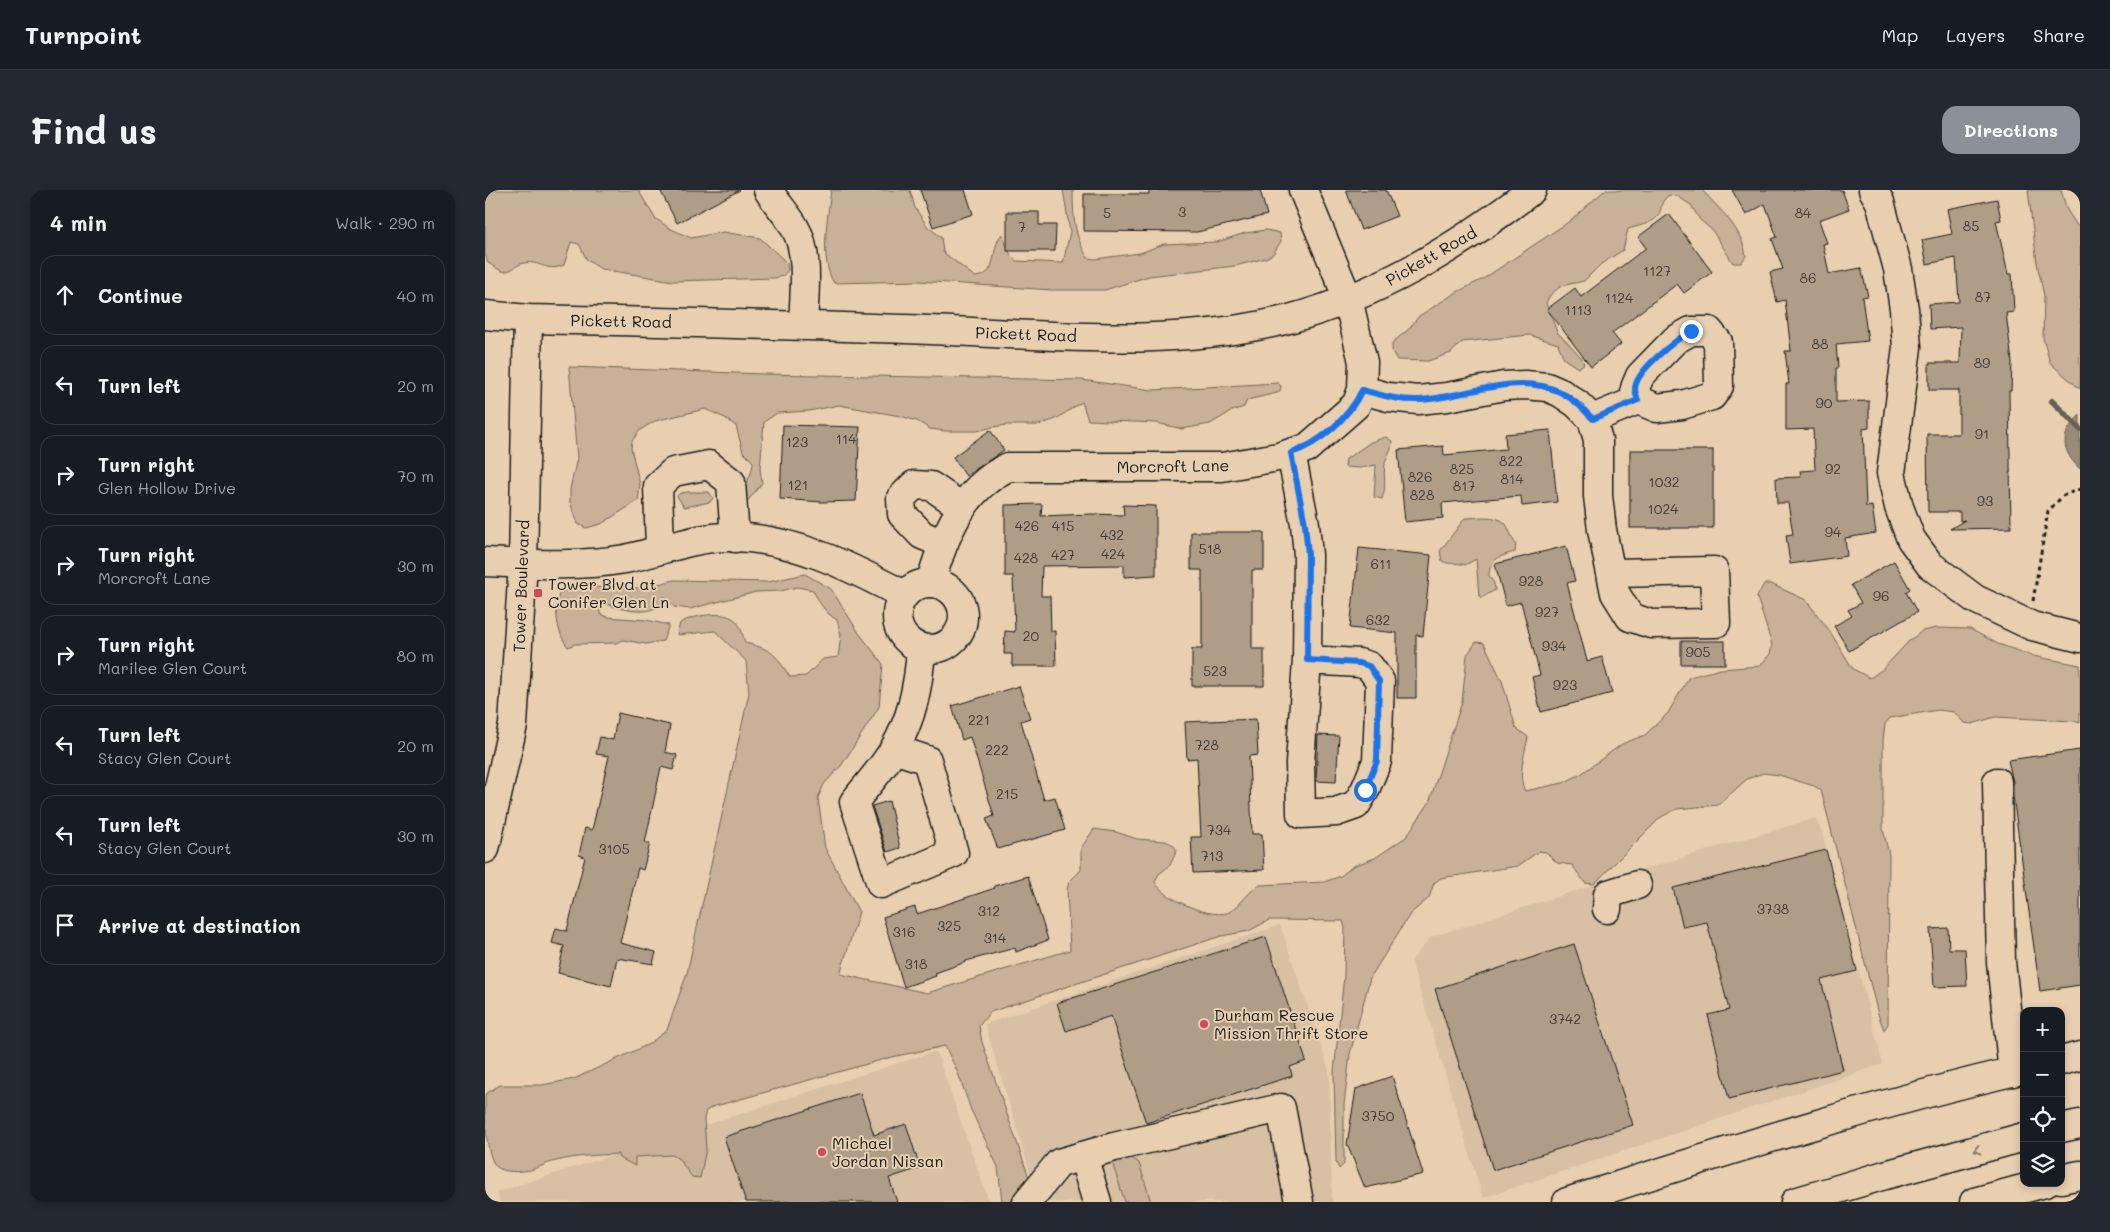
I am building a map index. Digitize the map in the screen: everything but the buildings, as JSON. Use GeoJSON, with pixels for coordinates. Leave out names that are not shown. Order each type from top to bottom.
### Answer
{"type":"FeatureCollection","features":[{"type":"Feature","properties":{"kind":"street"},"geometry":{"type":"LineString","coordinates":[[768,190],[795,228],[802,245],[804,269],[803,325]]}},
{"type":"Feature","properties":{"kind":"street","name":"Morcroft Lane"},"geometry":{"type":"LineString","coordinates":[[930,583],[943,544],[962,507],[994,474],[1008,467],[1222,467],[1252,463],[1307,448],[1333,427],[1355,405],[1362,390],[1363,362],[1348,299],[1303,190]]}},
{"type":"Feature","properties":{"kind":"street","name":"Pickett Road"},"geometry":{"type":"LineString","coordinates":[[485,315],[528,319],[803,325],[1115,338],[1172,337],[1241,329],[1290,318],[1386,284],[1461,240],[1533,190]]}},
{"type":"Feature","properties":{"kind":"street"},"geometry":{"type":"LineString","coordinates":[[1873,190],[1880,202],[1895,259],[1904,309],[1907,347],[1891,473],[1899,507],[1911,539],[1930,565],[1975,599],[2032,626],[2080,638]]}},
{"type":"Feature","properties":{"kind":"street","name":"Tower Boulevard"},"geometry":{"type":"LineString","coordinates":[[485,849],[493,776],[513,725],[523,564],[528,319]]}},
{"type":"Feature","properties":{"kind":"street"},"geometry":{"type":"LineString","coordinates":[[1362,390],[1388,397],[1418,400],[1447,397],[1504,386],[1547,387],[1561,393],[1577,404],[1593,419],[1598,440],[1598,496],[1611,573]]}},
{"type":"Feature","properties":{"kind":"street"},"geometry":{"type":"LineString","coordinates":[[1593,419],[1638,400]]}},
{"type":"Feature","properties":{"kind":"street"},"geometry":{"type":"LineString","coordinates":[[1291,453],[1304,516],[1308,555],[1307,660],[1300,763],[1301,814],[1336,812],[1356,806],[1377,761],[1379,681],[1369,666],[1359,663],[1307,660]]}},
{"type":"Feature","properties":{"kind":"street"},"geometry":{"type":"LineString","coordinates":[[660,550],[658,486],[673,472],[709,465],[731,482],[735,538]]}},
{"type":"Feature","properties":{"kind":"street"},"geometry":{"type":"LineString","coordinates":[[943,544],[922,535],[902,514],[901,498],[913,485],[931,486],[962,507]]}},
{"type":"Feature","properties":{"kind":"street"},"geometry":{"type":"LineString","coordinates":[[485,562],[523,564],[602,562],[628,558],[704,539],[735,538],[778,544],[815,552],[904,595]]}},
{"type":"Feature","properties":{"kind":"street"},"geometry":{"type":"LineString","coordinates":[[930,583],[945,586],[954,592],[960,601],[963,612],[963,622],[959,633],[943,647],[932,650],[911,644],[903,636],[898,626],[898,610],[904,595],[913,588],[930,583]]}},
{"type":"Feature","properties":{"kind":"street"},"geometry":{"type":"LineString","coordinates":[[894,749],[927,760],[954,852],[881,884],[854,802],[894,749],[912,711],[919,676],[921,648]]}},
{"type":"Feature","properties":{"kind":"street"},"geometry":{"type":"LineString","coordinates":[[1567,1202],[1877,1107],[2018,1071],[2001,962],[1997,782]]}},
{"type":"Feature","properties":{"kind":"street"},"geometry":{"type":"LineString","coordinates":[[1607,909],[1608,894],[1637,885]]}},
{"type":"Feature","properties":{"kind":"street"},"geometry":{"type":"LineString","coordinates":[[2065,1060],[2080,1056]]}},
{"type":"Feature","properties":{"kind":"street"},"geometry":{"type":"LineString","coordinates":[[1027,1202],[1059,1163],[1113,1147],[1281,1108],[1299,1202]]}},
{"type":"Feature","properties":{"kind":"street"},"geometry":{"type":"LineString","coordinates":[[2065,1127],[2080,1124]]}},
{"type":"Feature","properties":{"kind":"street"},"geometry":{"type":"LineString","coordinates":[[1795,1202],[2020,1138]]}},
{"type":"Feature","properties":{"kind":"street"},"geometry":{"type":"LineString","coordinates":[[1083,1156],[1097,1202]]}},
{"type":"Feature","properties":{"kind":"street"},"geometry":{"type":"LineString","coordinates":[[2065,1179],[2080,1175]]}},
{"type":"Feature","properties":{"kind":"street"},"geometry":{"type":"LineString","coordinates":[[1974,1202],[2030,1187]]}},
{"type":"Feature","properties":{"kind":"path"},"geometry":{"type":"LineString","coordinates":[[2032,608],[2048,511],[2064,495],[2080,489]]}},
{"type":"Feature","properties":{"kind":"shaded area"},"geometry":{"type":"Polygon","coordinates":[[[485,190],[638,190],[655,218],[669,228],[691,238],[723,232],[760,238],[787,263],[788,270],[783,276],[775,278],[673,281],[601,269],[587,260],[579,244],[571,242],[564,265],[552,268],[534,263],[524,263],[508,271],[502,271],[488,263],[485,254],[485,190]]]}},
{"type":"Feature","properties":{"kind":"shaded area"},"geometry":{"type":"Polygon","coordinates":[[[831,190],[910,190],[915,208],[928,227],[941,237],[943,252],[975,277],[988,272],[998,240],[1002,234],[1011,256],[1016,261],[1063,263],[1070,232],[1063,190],[1073,190],[1075,226],[1083,250],[1088,258],[1095,259],[1140,253],[1164,244],[1217,242],[1245,233],[1266,230],[1280,233],[1281,241],[1273,254],[1266,258],[1235,266],[1149,276],[1105,290],[1052,290],[919,281],[834,283],[829,273],[826,250],[831,190]]]}},
{"type":"Feature","properties":{"kind":"shaded area"},"geometry":{"type":"Polygon","coordinates":[[[1605,190],[1702,190],[1735,228],[1744,246],[1746,256],[1741,263],[1733,263],[1712,230],[1700,220],[1691,205],[1677,196],[1669,195],[1662,203],[1658,216],[1655,219],[1628,229],[1623,250],[1601,264],[1584,281],[1561,286],[1550,295],[1546,303],[1557,332],[1581,357],[1584,364],[1578,368],[1564,359],[1558,344],[1529,335],[1462,342],[1451,353],[1428,361],[1397,360],[1392,351],[1392,343],[1410,328],[1419,316],[1457,292],[1483,279],[1570,221],[1605,190]]]}},
{"type":"Feature","properties":{"kind":"shaded area"},"geometry":{"type":"Polygon","coordinates":[[[2028,190],[2061,190],[2067,210],[2080,230],[2080,389],[2050,363],[2043,338],[2044,296],[2037,263],[2028,190]]]}},
{"type":"Feature","properties":{"kind":"shaded area"},"geometry":{"type":"Polygon","coordinates":[[[569,367],[764,374],[1082,380],[1152,390],[1278,383],[1281,386],[1280,391],[1277,393],[1247,400],[1244,407],[1232,411],[1210,424],[1182,429],[1157,423],[1088,420],[1082,402],[1056,419],[1039,425],[1007,425],[977,431],[930,429],[917,421],[900,416],[839,405],[809,411],[777,413],[764,422],[760,469],[762,483],[746,503],[742,501],[742,496],[753,467],[753,462],[743,452],[736,426],[725,418],[705,409],[655,421],[640,430],[632,441],[631,448],[640,485],[638,501],[601,524],[586,528],[578,524],[570,502],[570,489],[577,458],[569,367]]]}},
{"type":"Feature","properties":{"kind":"shaded area"},"geometry":{"type":"Polygon","coordinates":[[[2080,415],[2080,469],[2069,456],[2065,442],[2068,429],[2080,415]]]}},
{"type":"Feature","properties":{"kind":"shaded area"},"geometry":{"type":"Polygon","coordinates":[[[1386,437],[1392,441],[1385,463],[1382,499],[1374,497],[1376,465],[1360,468],[1345,467],[1346,459],[1371,442],[1386,437]]]}},
{"type":"Feature","properties":{"kind":"shaded area"},"geometry":{"type":"Polygon","coordinates":[[[709,492],[713,498],[710,502],[684,507],[677,496],[680,493],[709,492]]]}},
{"type":"Feature","properties":{"kind":"shaded area"},"geometry":{"type":"Polygon","coordinates":[[[1486,517],[1501,520],[1505,523],[1516,545],[1515,552],[1500,557],[1493,562],[1489,576],[1494,583],[1495,590],[1481,598],[1479,595],[1476,559],[1465,565],[1447,563],[1442,561],[1440,551],[1465,518],[1486,517]]]}},
{"type":"Feature","properties":{"kind":"shaded area"},"geometry":{"type":"Polygon","coordinates":[[[805,574],[831,589],[859,633],[883,664],[879,707],[841,766],[824,784],[818,798],[825,848],[859,912],[840,974],[927,993],[1070,950],[1067,890],[1069,882],[1081,870],[1081,848],[1094,829],[1116,832],[1137,839],[1165,841],[1172,844],[1177,850],[1170,865],[1158,875],[1155,882],[1168,895],[1178,901],[1190,907],[1213,913],[1223,914],[1231,911],[1260,885],[1324,882],[1341,876],[1353,866],[1375,858],[1406,837],[1429,803],[1462,702],[1467,655],[1476,642],[1484,643],[1502,681],[1516,728],[1528,737],[1522,772],[1525,791],[1563,783],[1581,774],[1622,744],[1645,735],[1668,713],[1689,677],[1721,669],[1760,666],[1770,654],[1772,645],[1757,597],[1764,584],[1771,584],[1806,600],[1829,630],[1853,669],[1870,678],[1883,669],[1909,641],[1922,631],[1937,628],[1970,629],[1998,644],[2033,656],[2080,665],[2080,723],[2074,721],[1995,717],[1972,724],[1964,723],[1954,712],[1938,710],[1890,718],[1885,724],[1883,740],[1883,829],[1889,855],[1888,1024],[1884,1030],[1878,1014],[1821,790],[1779,775],[1763,773],[1747,779],[1718,805],[1677,809],[1661,817],[1594,884],[1585,883],[1572,865],[1557,863],[1546,852],[1539,851],[1518,866],[1441,878],[1434,883],[1429,898],[1410,914],[1370,978],[1350,1054],[1344,1105],[1344,1164],[1339,1169],[1336,1162],[1334,1072],[1344,976],[1345,928],[1343,921],[1269,920],[1249,931],[1221,936],[990,1012],[979,1026],[982,1042],[1031,1183],[1016,1202],[1002,1201],[998,1167],[971,1110],[958,1073],[945,1046],[892,1057],[712,1107],[706,1111],[704,1119],[706,1149],[700,1178],[692,1177],[679,1159],[672,1155],[635,1157],[635,1166],[618,1157],[618,1154],[564,1159],[527,1171],[516,1172],[500,1169],[493,1162],[488,1144],[485,1112],[485,1096],[487,1093],[500,1085],[542,1085],[574,1079],[649,1044],[667,1030],[687,973],[749,693],[746,661],[715,631],[677,635],[680,623],[692,618],[708,615],[731,617],[742,631],[745,643],[762,648],[772,654],[790,677],[806,676],[823,659],[838,657],[841,635],[837,620],[826,611],[813,590],[797,587],[781,591],[756,592],[690,609],[674,607],[664,596],[659,606],[644,611],[624,609],[607,604],[600,607],[600,614],[607,617],[646,620],[669,625],[663,641],[646,644],[623,640],[616,643],[575,644],[568,647],[561,635],[557,620],[557,605],[560,592],[576,587],[643,588],[674,580],[768,582],[805,574]]]}},
{"type":"Feature","properties":{"kind":"shaded area"},"geometry":{"type":"Polygon","coordinates":[[[1815,818],[1822,832],[1883,1064],[1483,1198],[1411,961],[1431,937],[1634,872],[1815,818]]]}},
{"type":"Feature","properties":{"kind":"shaded area"},"geometry":{"type":"Polygon","coordinates":[[[1280,925],[1329,1070],[1332,1202],[1021,1202],[1034,1185],[985,1024],[1280,925]]]}},
{"type":"Feature","properties":{"kind":"shaded area"},"geometry":{"type":"Polygon","coordinates":[[[936,1051],[988,1199],[994,1202],[500,1202],[497,1192],[936,1051]]]}},
{"type":"Feature","properties":{"kind":"shaded area"},"geometry":{"type":"Polygon","coordinates":[[[1132,1158],[1139,1163],[1151,1202],[1125,1202],[1112,1162],[1132,1158]]]}},
{"type":"Feature","properties":{"kind":"waterway"},"geometry":{"type":"LineString","coordinates":[[2052,401],[2080,429]]}},
{"type":"Feature","properties":{"kind":"place","name":"Tower Blvd at Conifer Glen Ln"},"geometry":{"type":"Point","coordinates":[538,593]}},
{"type":"Feature","properties":{"kind":"place","name":"Durham Rescue Mission Thrift Store"},"geometry":{"type":"Point","coordinates":[1204,1024]}},
{"type":"Feature","properties":{"kind":"place","name":"Michael Jordan Nissan"},"geometry":{"type":"Point","coordinates":[822,1152]}},
{"type":"Feature","properties":{"kind":"route"},"geometry":{"type":"LineString","coordinates":[[1365,790],[1377,761],[1379,681],[1369,666],[1359,663],[1307,660],[1308,555],[1298,480],[1291,453],[1307,448],[1333,427],[1355,405],[1362,390],[1388,397],[1418,400],[1447,397],[1504,386],[1547,387],[1561,393],[1577,404],[1593,419],[1638,400],[1635,388],[1640,376],[1675,340],[1691,331]]}}]}
